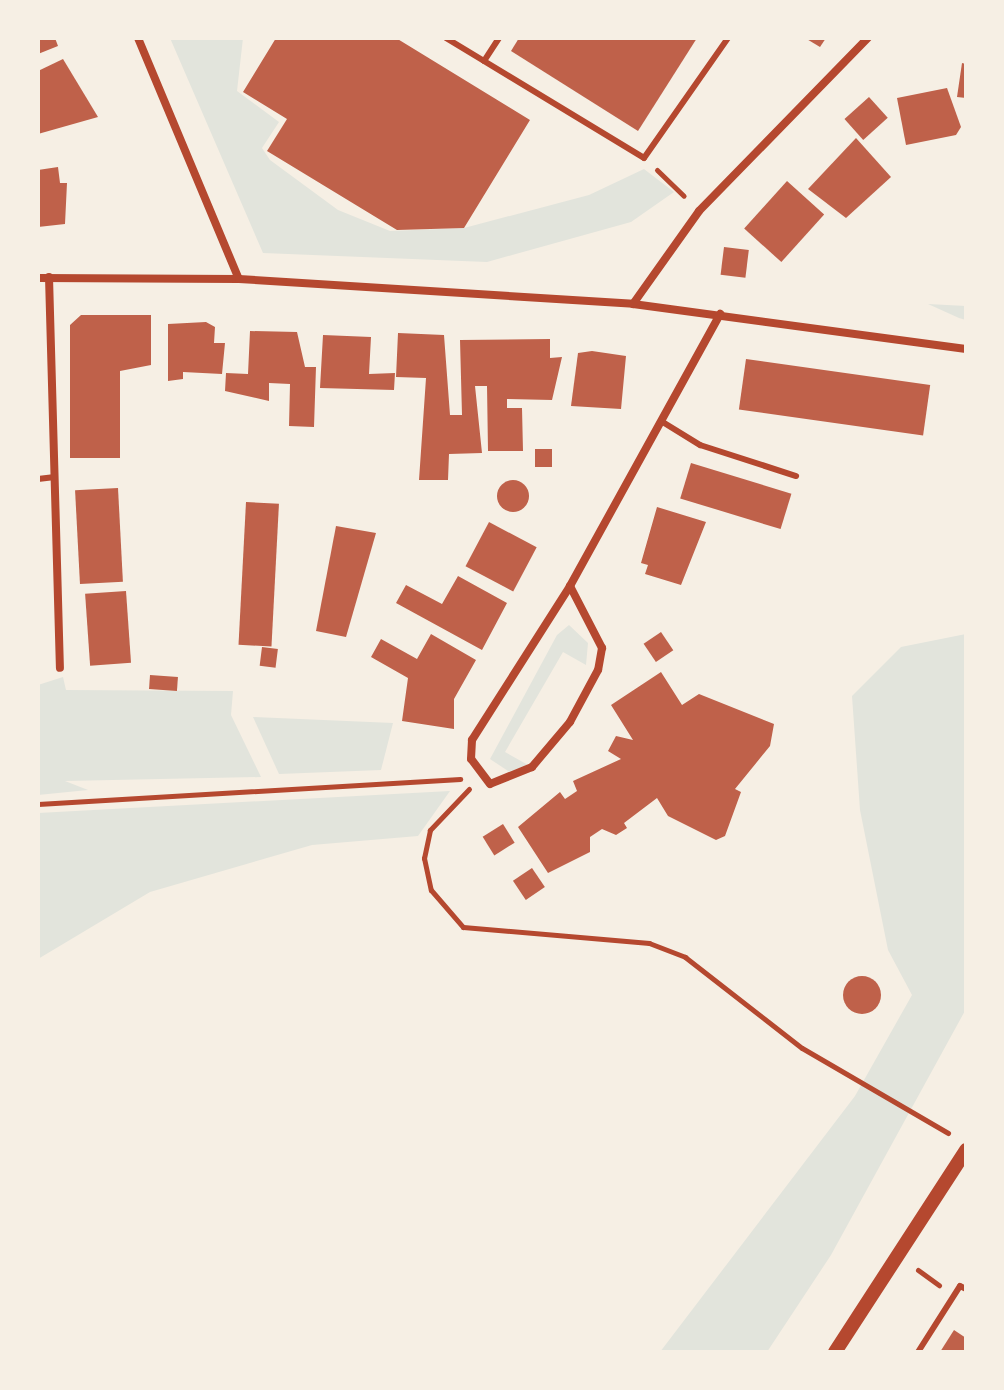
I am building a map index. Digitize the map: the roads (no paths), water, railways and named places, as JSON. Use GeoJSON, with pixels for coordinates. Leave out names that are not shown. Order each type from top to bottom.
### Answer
{"type":"FeatureCollection","features":[{"type":"Feature","properties":{"kind":"street"},"geometry":{"type":"LineString","coordinates":[[138,38],[239,279]]}},
{"type":"Feature","properties":{"kind":"street"},"geometry":{"type":"LineString","coordinates":[[633,304],[699,211],[868,38]]}},
{"type":"Feature","properties":{"kind":"street"},"geometry":{"type":"LineString","coordinates":[[49,277],[60,668]]}},
{"type":"Feature","properties":{"kind":"street"},"geometry":{"type":"LineString","coordinates":[[38,278],[239,279],[633,304],[966,349]]}},
{"type":"Feature","properties":{"kind":"street"},"geometry":{"type":"LineString","coordinates":[[570,586],[597,634],[598,670],[570,722],[532,767],[500,785],[479,778],[472,740],[570,586],[720,314]]}},
{"type":"Feature","properties":{"kind":"street"},"geometry":{"type":"LineString","coordinates":[[835,1352],[966,1150]]}},
{"type":"Feature","properties":{"kind":"lane"},"geometry":{"type":"LineString","coordinates":[[446,38],[644,158],[728,38]]}},
{"type":"Feature","properties":{"kind":"lane"},"geometry":{"type":"LineString","coordinates":[[484,61],[499,38]]}},
{"type":"Feature","properties":{"kind":"lane"},"geometry":{"type":"LineString","coordinates":[[661,421],[700,445],[796,476]]}},
{"type":"Feature","properties":{"kind":"lane"},"geometry":{"type":"LineString","coordinates":[[38,479],[55,477]]}},
{"type":"Feature","properties":{"kind":"lane"},"geometry":{"type":"LineString","coordinates":[[918,1352],[960,1286],[966,1289]]}}]}
